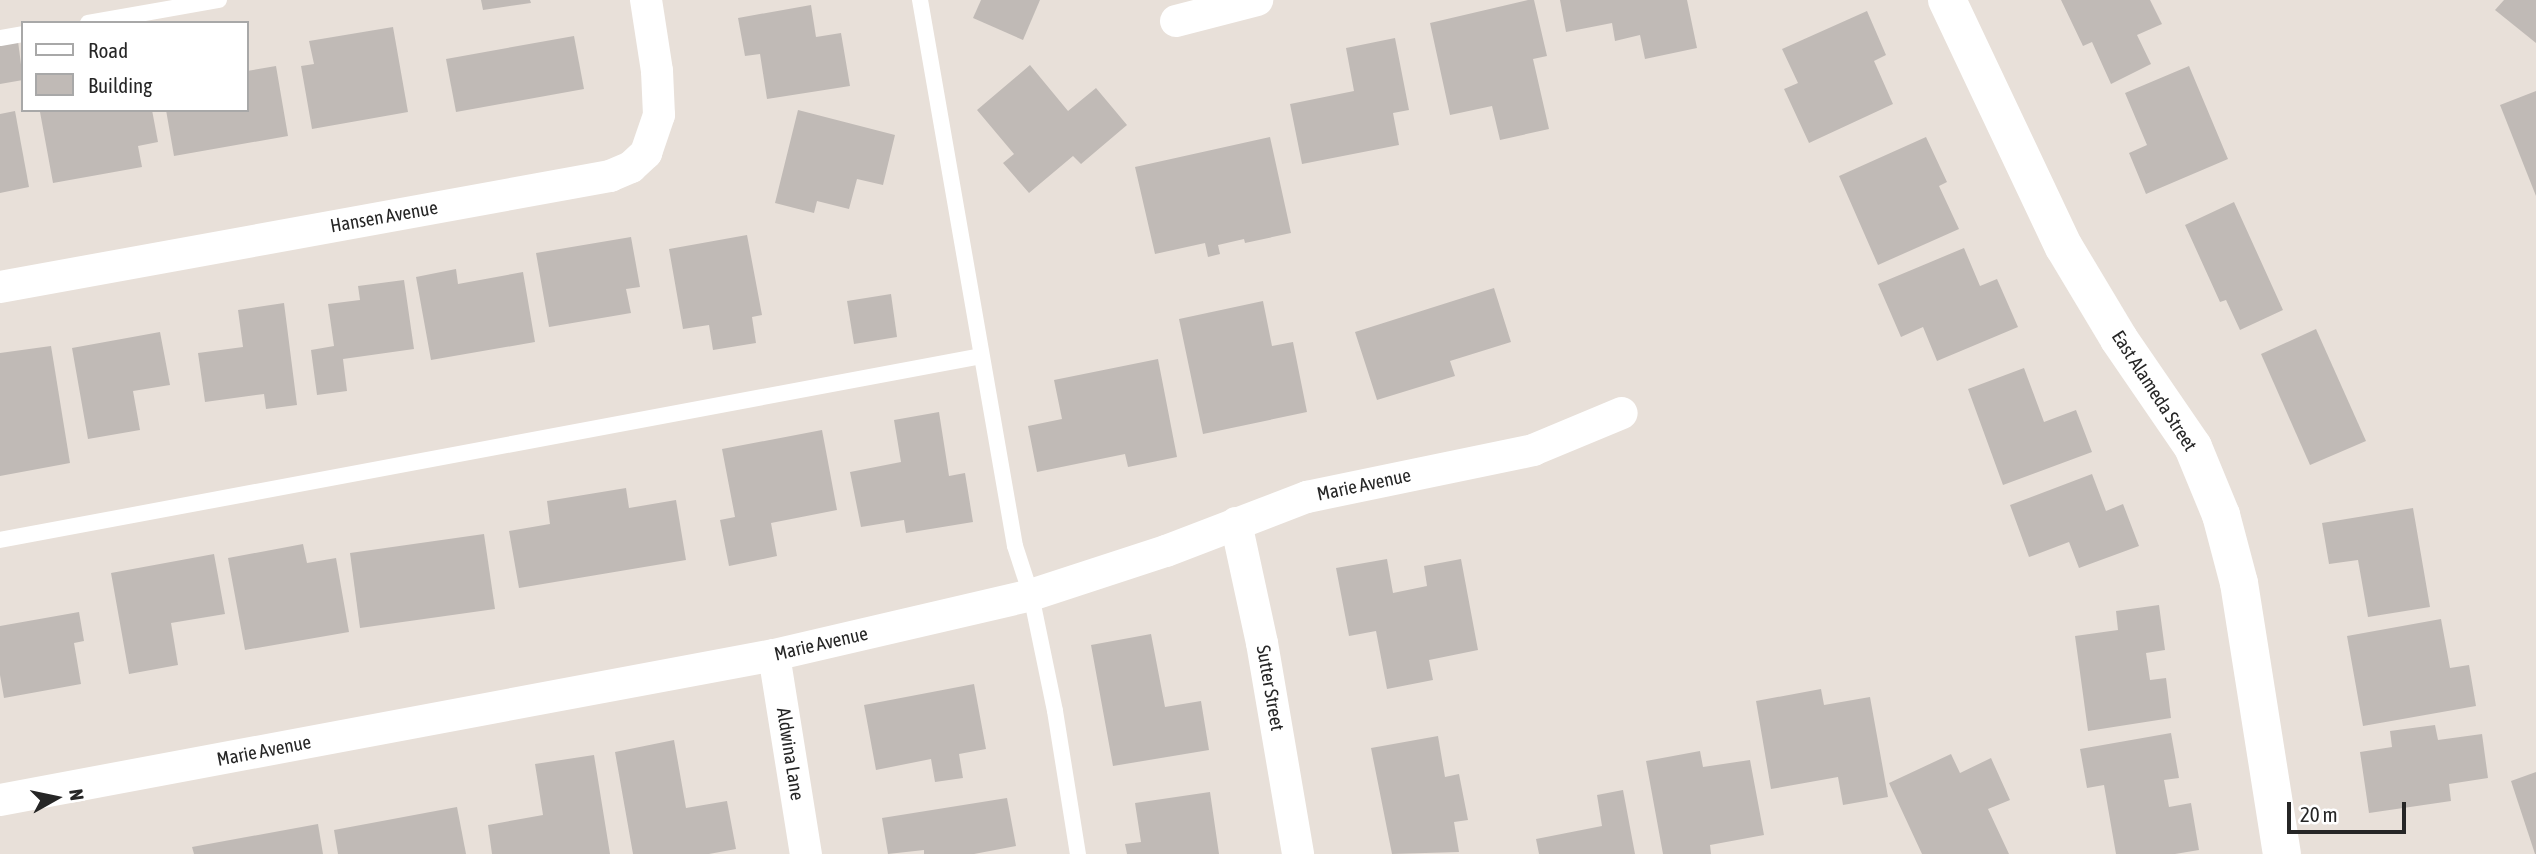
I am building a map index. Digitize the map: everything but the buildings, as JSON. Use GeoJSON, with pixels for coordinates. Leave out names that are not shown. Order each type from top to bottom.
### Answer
{"type":"FeatureCollection","features":[{"type":"Feature","properties":{"kind":"street","name":"Hansen Avenue"},"geometry":{"type":"LineString","coordinates":[[0,287],[610,176],[631,167],[646,153],[659,115],[646,0]]}},
{"type":"Feature","properties":{"kind":"street"},"geometry":{"type":"LineString","coordinates":[[1176,21],[1257,0]]}},
{"type":"Feature","properties":{"kind":"street","name":"East Alameda Street"},"geometry":{"type":"LineString","coordinates":[[1947,0],[2064,247],[2119,339],[2193,447],[2221,514],[2239,583],[2282,854]]}},
{"type":"Feature","properties":{"kind":"street","name":"Marie Avenue"},"geometry":{"type":"LineString","coordinates":[[0,800],[774,654],[1031,595],[1166,551],[1307,497],[1534,450],[1622,413]]}},
{"type":"Feature","properties":{"kind":"street","name":"Sutter Street"},"geometry":{"type":"LineString","coordinates":[[1236,523],[1262,643],[1298,854]]}},
{"type":"Feature","properties":{"kind":"street","name":"Aldwina Lane"},"geometry":{"type":"LineString","coordinates":[[774,654],[806,854]]}},
{"type":"Feature","properties":{"kind":"lane"},"geometry":{"type":"LineString","coordinates":[[99,21],[219,0]]}},
{"type":"Feature","properties":{"kind":"lane"},"geometry":{"type":"LineString","coordinates":[[920,0],[1015,546],[1031,595],[1055,712],[1078,854]]}},
{"type":"Feature","properties":{"kind":"lane"},"geometry":{"type":"LineString","coordinates":[[0,38],[21,34]]}},
{"type":"Feature","properties":{"kind":"lane"},"geometry":{"type":"LineString","coordinates":[[0,540],[981,356]]}}]}
